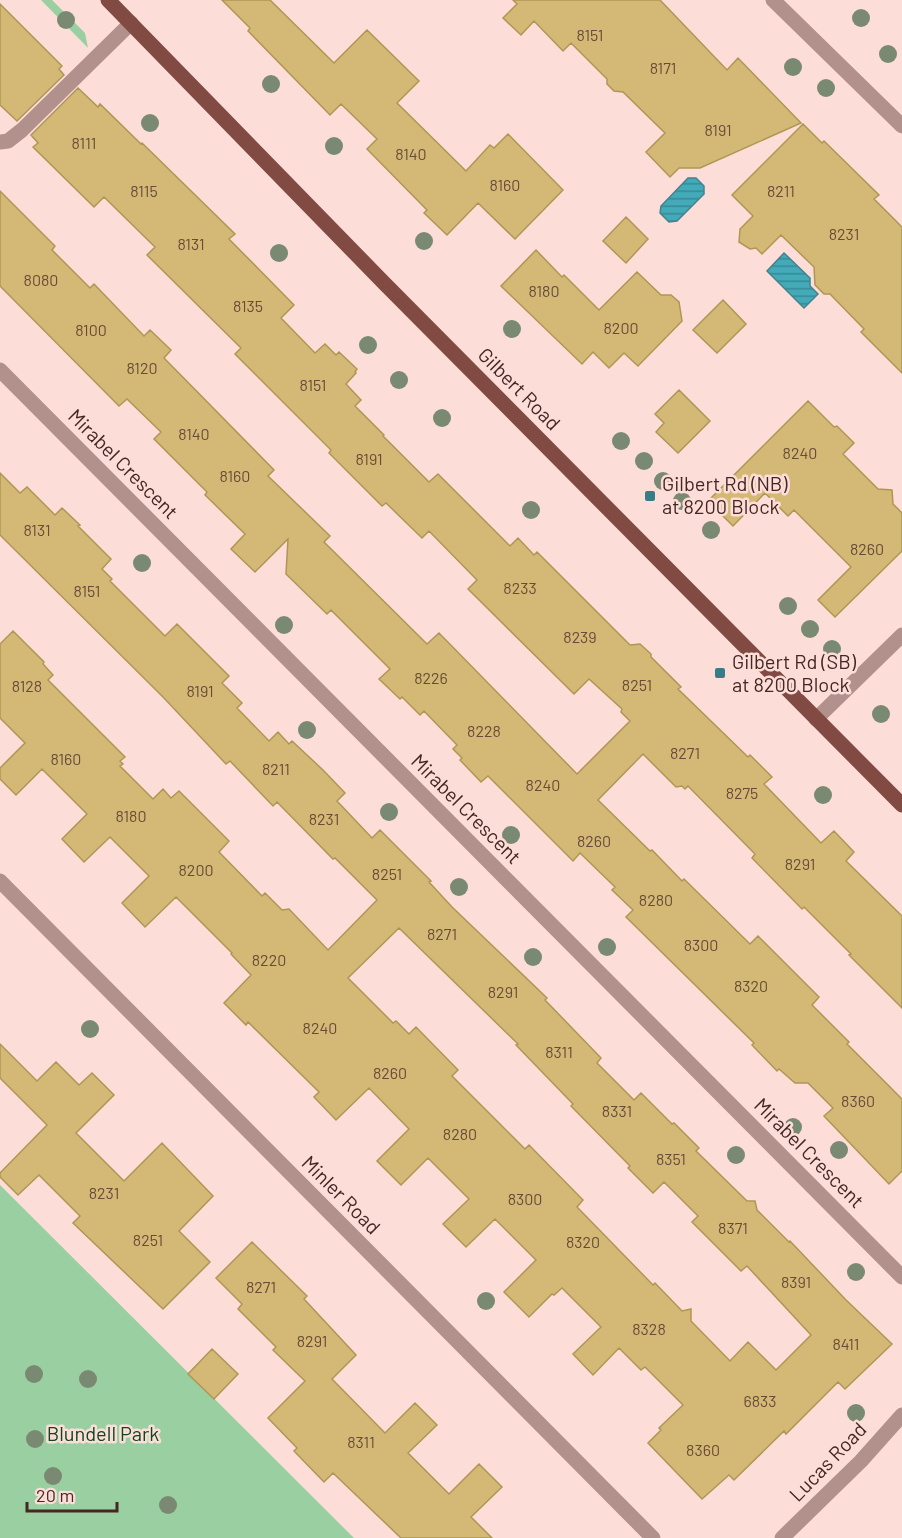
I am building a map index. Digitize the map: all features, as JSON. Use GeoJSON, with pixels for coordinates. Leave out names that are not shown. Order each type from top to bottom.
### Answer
{"type":"FeatureCollection","features":[{"type":"Feature","properties":{"kind":"main road","name":"Gilbert Road"},"geometry":{"type":"LineString","coordinates":[[108,0],[385,284],[902,805]]}},
{"type":"Feature","properties":{"kind":"street"},"geometry":{"type":"LineString","coordinates":[[773,0],[902,126]]}},
{"type":"Feature","properties":{"kind":"street"},"geometry":{"type":"LineString","coordinates":[[0,142],[8,141],[22,130],[131,23]]}},
{"type":"Feature","properties":{"kind":"street","name":"Mirabel Crescent"},"geometry":{"type":"LineString","coordinates":[[0,370],[902,1277]]}},
{"type":"Feature","properties":{"kind":"street"},"geometry":{"type":"LineString","coordinates":[[816,719],[902,635]]}},
{"type":"Feature","properties":{"kind":"street","name":"Minler Road"},"geometry":{"type":"LineString","coordinates":[[0,881],[653,1538]]}},
{"type":"Feature","properties":{"kind":"street","name":"Lucas Road"},"geometry":{"type":"LineString","coordinates":[[782,1538],[861,1461],[902,1415]]}},
{"type":"Feature","properties":{"kind":"green space"},"geometry":{"type":"Polygon","coordinates":[[[41,0],[52,0],[85,33],[88,48],[41,0]]]}},
{"type":"Feature","properties":{"kind":"green space","name":"Blundell Park"},"geometry":{"type":"Polygon","coordinates":[[[0,1185],[354,1538],[0,1538],[0,1185]]]}},
{"type":"Feature","properties":{"kind":"water"},"geometry":{"type":"Polygon","coordinates":[[[688,178],[696,178],[704,186],[704,194],[677,221],[669,222],[660,213],[661,206],[688,178]]]}},
{"type":"Feature","properties":{"kind":"water"},"geometry":{"type":"Polygon","coordinates":[[[784,253],[810,278],[810,286],[818,294],[804,308],[767,271],[784,253]]]}},
{"type":"Feature","properties":{"kind":"building"},"geometry":{"type":"Polygon","coordinates":[[[222,0],[270,0],[334,63],[367,30],[419,81],[397,103],[466,171],[490,145],[494,148],[508,134],[563,190],[515,239],[478,203],[447,235],[424,213],[427,210],[367,149],[377,139],[341,104],[330,115],[248,31],[250,28],[222,0]]]}},
{"type":"Feature","properties":{"kind":"building"},"geometry":{"type":"Polygon","coordinates":[[[513,0],[660,0],[727,70],[738,58],[801,123],[700,168],[679,168],[670,177],[646,152],[665,133],[623,92],[614,91],[607,84],[607,79],[571,43],[563,51],[534,21],[521,35],[503,18],[517,4],[513,0]]]}},
{"type":"Feature","properties":{"kind":"building"},"geometry":{"type":"Polygon","coordinates":[[[0,4],[62,66],[59,69],[64,75],[17,121],[0,105],[0,4]]]}},
{"type":"Feature","properties":{"kind":"building"},"geometry":{"type":"Polygon","coordinates":[[[78,88],[98,107],[100,104],[142,143],[235,234],[229,239],[294,305],[281,318],[315,353],[325,344],[336,355],[339,352],[357,369],[346,384],[361,400],[355,406],[383,436],[429,482],[438,474],[510,546],[518,538],[534,555],[537,552],[630,645],[640,644],[651,654],[651,657],[681,687],[678,689],[748,757],[750,755],[772,777],[764,784],[821,843],[834,831],[854,852],[846,861],[902,916],[902,1008],[804,907],[802,909],[752,858],[755,854],[688,786],[685,789],[682,786],[676,787],[643,754],[598,800],[750,944],[758,936],[819,997],[812,1005],[902,1099],[902,1171],[889,1184],[824,1116],[833,1108],[808,1083],[795,1083],[779,1069],[777,1071],[752,1045],[754,1043],[626,917],[633,910],[612,890],[615,887],[580,853],[573,861],[488,776],[481,782],[460,760],[462,758],[453,749],[457,745],[424,711],[420,715],[379,679],[390,669],[331,610],[327,614],[286,574],[288,539],[255,572],[231,549],[245,534],[205,495],[207,492],[154,439],[161,432],[127,399],[119,406],[0,286],[0,191],[55,246],[52,250],[90,288],[94,284],[144,336],[150,330],[171,350],[164,358],[274,470],[268,476],[330,536],[324,542],[427,644],[439,633],[577,774],[630,721],[621,712],[622,709],[589,679],[574,694],[468,589],[477,580],[429,531],[422,538],[386,503],[382,506],[329,453],[331,450],[235,354],[241,348],[147,255],[155,247],[104,197],[94,207],[33,147],[38,143],[31,135],[78,88]]]}},
{"type":"Feature","properties":{"kind":"building"},"geometry":{"type":"Polygon","coordinates":[[[803,124],[822,143],[824,141],[879,195],[874,199],[902,227],[902,373],[861,332],[864,329],[830,294],[824,294],[815,285],[814,267],[781,235],[762,254],[756,248],[750,249],[739,242],[740,229],[753,216],[732,195],[803,124]]]}},
{"type":"Feature","properties":{"kind":"building"},"geometry":{"type":"Polygon","coordinates":[[[626,217],[648,239],[626,263],[603,241],[626,217]]]}},
{"type":"Feature","properties":{"kind":"building"},"geometry":{"type":"Polygon","coordinates":[[[536,250],[599,310],[637,272],[661,295],[671,295],[679,302],[682,321],[638,366],[624,353],[609,368],[593,352],[582,364],[501,286],[536,250]]]}},
{"type":"Feature","properties":{"kind":"building"},"geometry":{"type":"Polygon","coordinates":[[[723,300],[746,324],[717,353],[693,330],[723,300]]]}},
{"type":"Feature","properties":{"kind":"building"},"geometry":{"type":"Polygon","coordinates":[[[679,390],[710,421],[678,453],[656,432],[664,423],[655,414],[679,390]]]}},
{"type":"Feature","properties":{"kind":"building"},"geometry":{"type":"Polygon","coordinates":[[[808,401],[854,443],[843,454],[878,489],[892,490],[893,504],[902,513],[902,551],[835,617],[818,600],[851,567],[794,510],[788,516],[765,493],[733,526],[708,501],[808,401]]]}},
{"type":"Feature","properties":{"kind":"building"},"geometry":{"type":"Polygon","coordinates":[[[0,473],[20,493],[27,487],[55,515],[62,508],[80,525],[78,526],[111,559],[102,569],[112,579],[110,581],[165,636],[177,624],[229,676],[222,683],[242,703],[237,708],[269,741],[278,732],[289,744],[292,741],[323,770],[345,793],[337,801],[372,838],[380,830],[431,881],[429,882],[452,907],[547,998],[545,1000],[601,1058],[597,1063],[634,1100],[641,1093],[672,1124],[674,1123],[699,1148],[696,1151],[747,1201],[755,1201],[757,1210],[892,1344],[845,1389],[838,1382],[786,1434],[784,1431],[734,1480],[729,1475],[702,1499],[648,1443],[661,1430],[659,1428],[683,1405],[645,1367],[641,1370],[619,1348],[593,1375],[573,1354],[601,1327],[562,1288],[554,1295],[552,1294],[529,1317],[504,1292],[536,1260],[495,1219],[466,1247],[443,1224],[469,1199],[428,1158],[401,1185],[377,1161],[409,1129],[369,1088],[336,1120],[314,1097],[319,1092],[248,1022],[246,1025],[224,1003],[251,975],[232,953],[176,897],[145,927],[122,903],[149,876],[110,837],[84,862],[62,839],[87,814],[42,769],[16,795],[0,779],[0,768],[25,743],[0,718],[0,644],[13,631],[44,662],[43,664],[53,675],[48,680],[125,757],[120,761],[123,764],[120,766],[153,799],[163,789],[171,798],[179,791],[229,841],[219,852],[262,896],[265,893],[282,910],[289,909],[328,950],[377,900],[277,802],[273,806],[230,761],[226,764],[163,697],[0,535],[0,473]],[[399,928],[348,978],[393,1023],[396,1021],[409,1034],[416,1027],[458,1070],[452,1076],[525,1149],[529,1145],[583,1200],[577,1207],[653,1285],[655,1283],[682,1311],[691,1309],[691,1321],[730,1361],[748,1342],[776,1370],[811,1335],[747,1266],[741,1271],[692,1222],[698,1216],[664,1182],[653,1193],[571,1106],[573,1104],[516,1045],[518,1044],[399,928]]]}},
{"type":"Feature","properties":{"kind":"building"},"geometry":{"type":"Polygon","coordinates":[[[0,1044],[37,1081],[56,1062],[79,1085],[92,1073],[114,1095],[76,1133],[124,1181],[162,1143],[213,1196],[179,1231],[210,1262],[163,1309],[73,1223],[80,1216],[39,1175],[18,1195],[0,1177],[0,1173],[47,1125],[0,1078],[0,1044]]]}},
{"type":"Feature","properties":{"kind":"building"},"geometry":{"type":"Polygon","coordinates":[[[252,1242],[307,1296],[304,1299],[356,1355],[332,1379],[385,1433],[415,1403],[437,1425],[408,1453],[449,1494],[479,1464],[502,1487],[471,1517],[492,1538],[401,1538],[333,1473],[324,1482],[294,1451],[297,1448],[268,1418],[305,1381],[273,1350],[276,1347],[238,1309],[242,1304],[216,1278],[252,1242]]]}},
{"type":"Feature","properties":{"kind":"building"},"geometry":{"type":"Polygon","coordinates":[[[212,1349],[238,1374],[214,1399],[188,1374],[212,1349]]]}},
{"type":"Feature","properties":{"kind":"place","name":"Gilbert Rd (NB) at 8200 Block"},"geometry":{"type":"Point","coordinates":[650,496]}},
{"type":"Feature","properties":{"kind":"place","name":"Gilbert Rd (SB) at 8200 Block"},"geometry":{"type":"Point","coordinates":[720,673]}}]}
